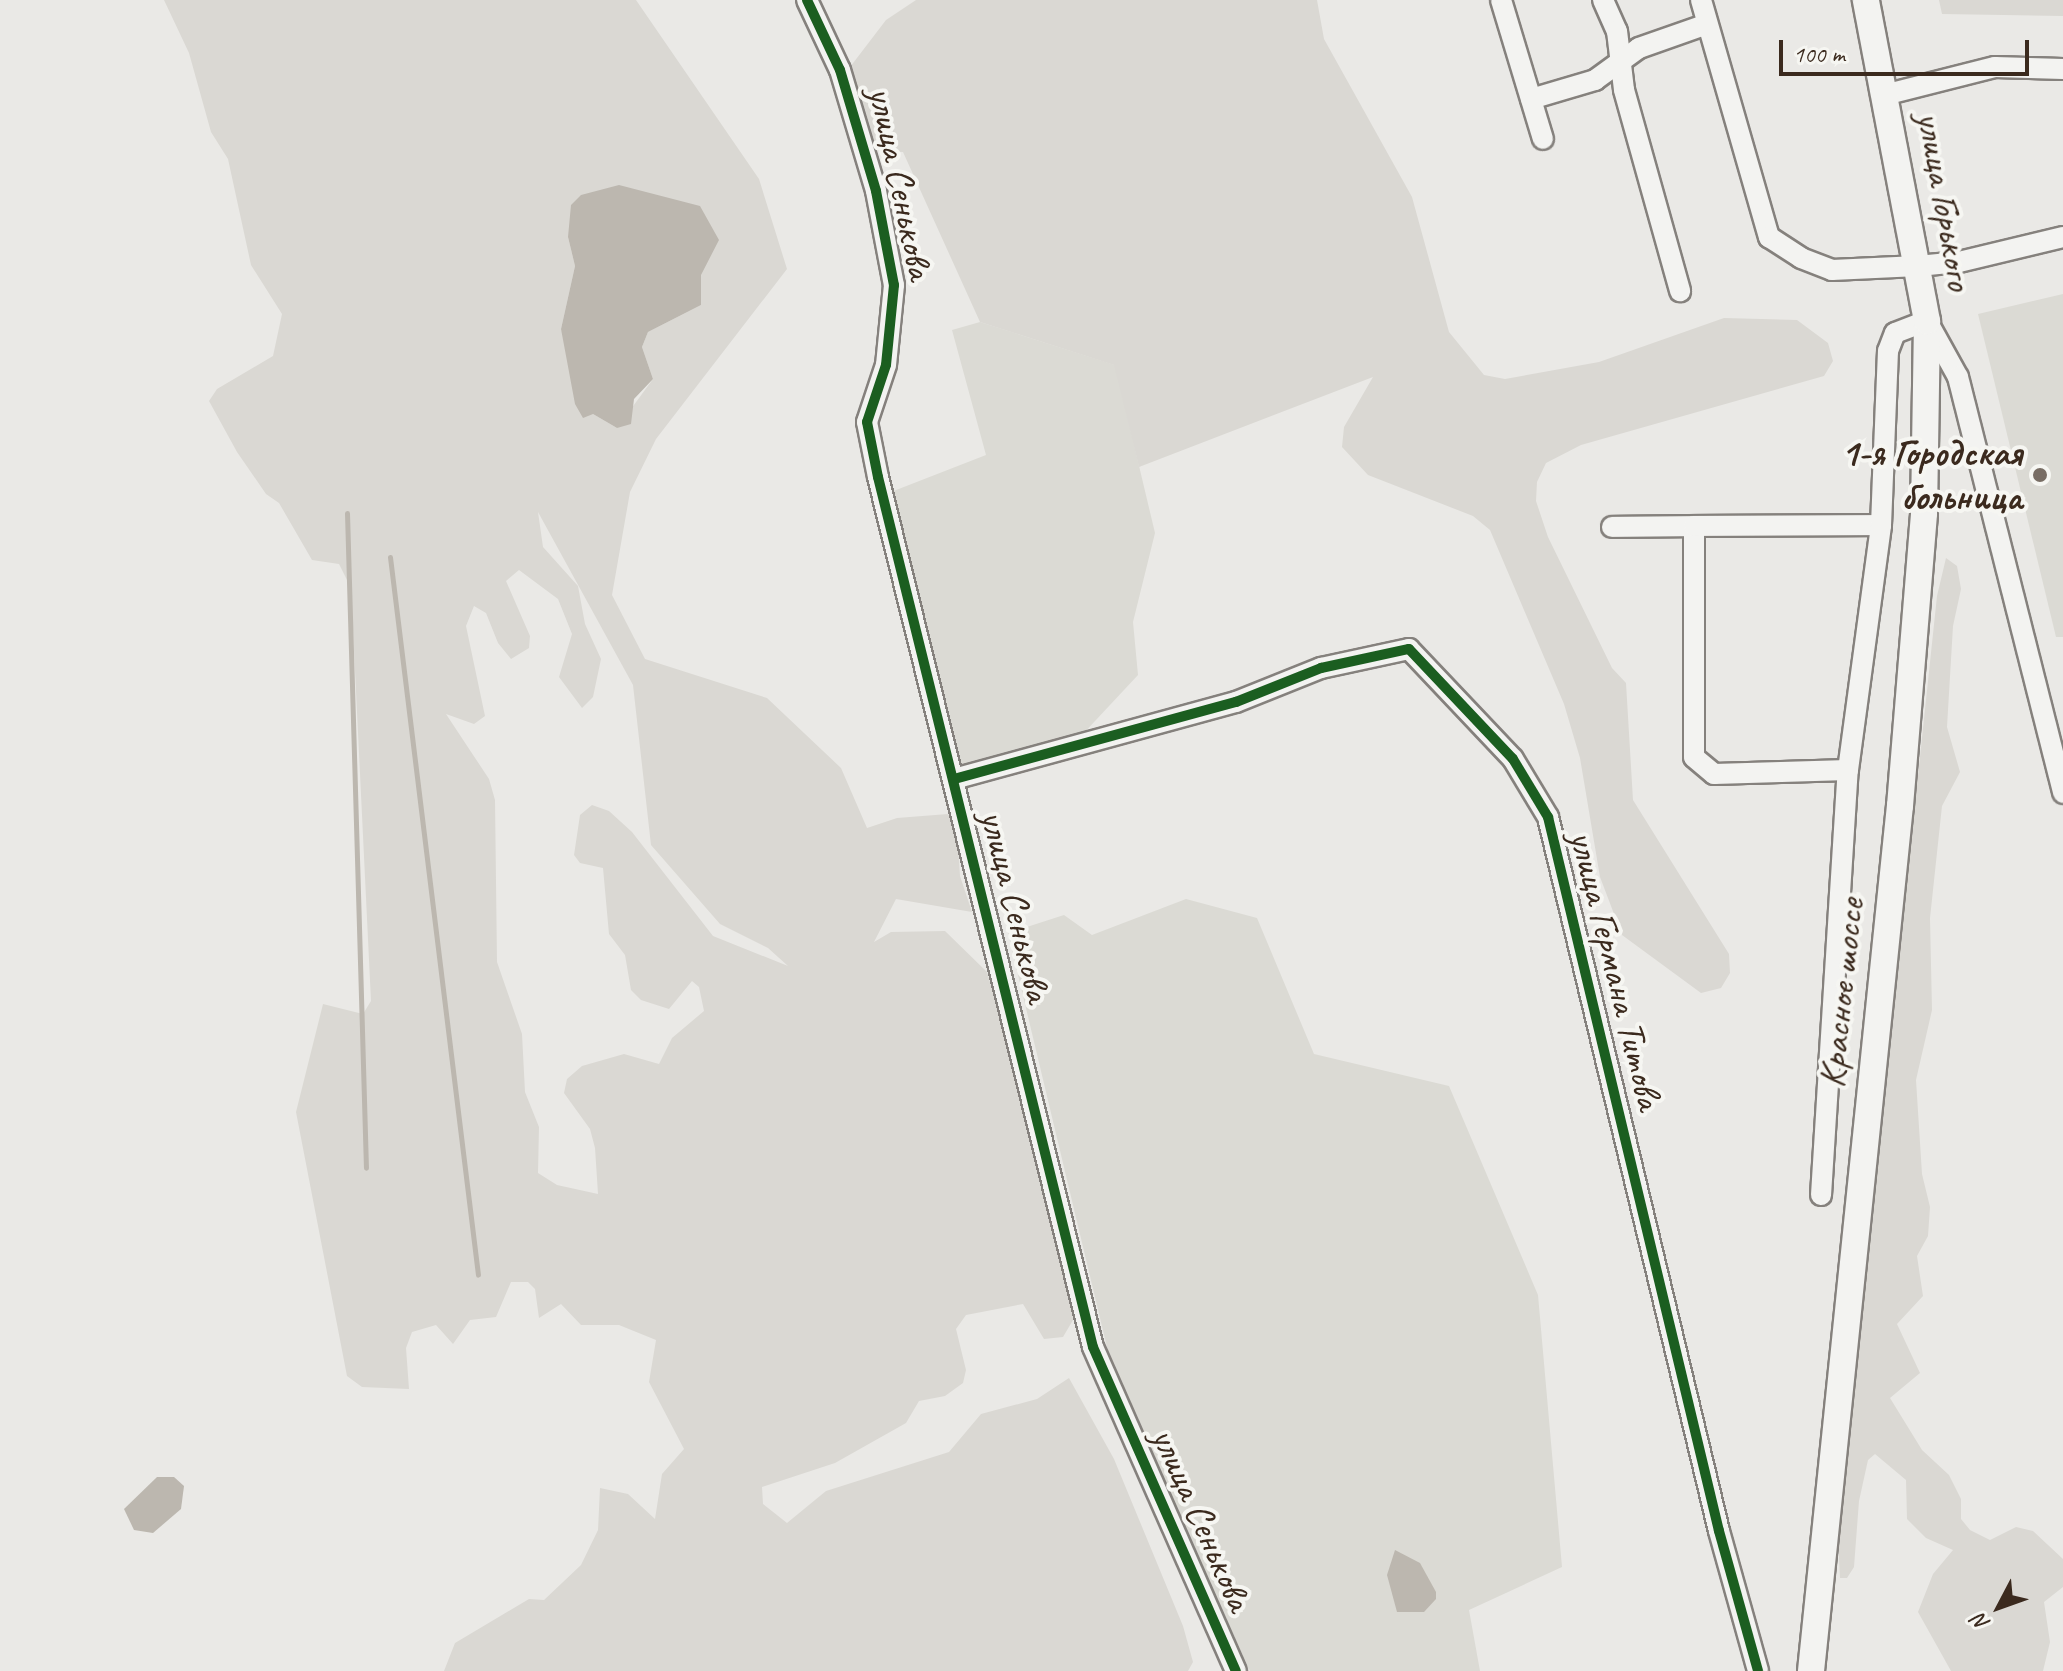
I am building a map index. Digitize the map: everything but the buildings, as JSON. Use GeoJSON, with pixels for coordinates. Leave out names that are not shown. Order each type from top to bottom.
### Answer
{"type":"FeatureCollection","features":[{"type":"Feature","properties":{"kind":"main road","name":"улица Горького"},"geometry":{"type":"LineString","coordinates":[[1866,0],[1888,94],[1927,321]]}},
{"type":"Feature","properties":{"kind":"main road","name":"Красное шоссе"},"geometry":{"type":"LineString","coordinates":[[1811,1671],[1900,806],[1924,513],[1927,321]]}},
{"type":"Feature","properties":{"kind":"street","name":"улица Сенькова"},"geometry":{"type":"LineString","coordinates":[[807,0],[840,70],[879,206],[894,285],[886,365],[867,422],[925,682],[954,779],[1093,1347],[1236,1671]]}},
{"type":"Feature","properties":{"kind":"street"},"geometry":{"type":"LineString","coordinates":[[1501,0],[1543,139]]}},
{"type":"Feature","properties":{"kind":"street"},"geometry":{"type":"LineString","coordinates":[[1603,0],[1623,59],[1624,90],[1680,291]]}},
{"type":"Feature","properties":{"kind":"street"},"geometry":{"type":"LineString","coordinates":[[1701,0],[1769,237],[1801,258],[1832,270],[1918,266],[1959,262],[2063,237]]}},
{"type":"Feature","properties":{"kind":"street"},"geometry":{"type":"LineString","coordinates":[[1531,99],[1595,80],[1623,59],[1665,35],[1707,24]]}},
{"type":"Feature","properties":{"kind":"street"},"geometry":{"type":"LineString","coordinates":[[1888,94],[1995,67],[2063,69]]}},
{"type":"Feature","properties":{"kind":"street"},"geometry":{"type":"LineString","coordinates":[[1821,1195],[1848,770],[1881,525],[1888,351],[1895,333],[1927,321],[1958,377],[2063,793]]}},
{"type":"Feature","properties":{"kind":"street"},"geometry":{"type":"LineString","coordinates":[[1612,527],[1881,525]]}},
{"type":"Feature","properties":{"kind":"street"},"geometry":{"type":"LineString","coordinates":[[1694,526],[1694,757],[1714,774],[1848,770]]}},
{"type":"Feature","properties":{"kind":"street","name":"улица Германа Титова"},"geometry":{"type":"LineString","coordinates":[[954,779],[1236,702],[1321,668],[1409,649],[1513,759],[1548,817],[1719,1531],[1758,1671]]}},
{"type":"Feature","properties":{"kind":"shaded area"},"geometry":{"type":"Polygon","coordinates":[[[164,0],[636,0],[759,179],[787,269],[656,439],[630,492],[612,595],[645,659],[767,698],[841,768],[867,828],[897,818],[948,814],[957,829],[960,876],[972,912],[896,899],[874,942],[891,932],[945,931],[987,972],[1036,1140],[1069,1277],[1073,1320],[1063,1337],[1044,1339],[1023,1304],[966,1315],[956,1329],[966,1370],[963,1383],[945,1396],[919,1401],[906,1423],[835,1463],[762,1487],[763,1504],[787,1523],[826,1491],[949,1452],[981,1414],[1037,1399],[1069,1378],[1114,1459],[1183,1626],[1193,1662],[1188,1671],[444,1671],[455,1643],[529,1599],[544,1600],[581,1565],[598,1530],[600,1488],[628,1494],[655,1519],[662,1474],[684,1449],[649,1382],[656,1340],[619,1325],[581,1325],[561,1304],[539,1318],[535,1289],[528,1282],[511,1282],[496,1317],[470,1320],[453,1344],[436,1325],[412,1332],[406,1348],[409,1389],[362,1387],[347,1376],[296,1112],[323,1004],[363,1014],[371,1001],[351,588],[339,564],[312,560],[279,503],[266,494],[237,452],[209,401],[217,389],[273,356],[282,314],[251,265],[228,159],[211,132],[189,53],[164,0]],[[568,237],[575,266],[561,329],[593,414],[617,428],[653,379],[642,347],[648,332],[701,305],[568,237]],[[538,512],[543,547],[578,586],[585,624],[601,659],[593,697],[582,708],[559,677],[572,634],[558,599],[519,570],[506,581],[530,636],[529,648],[511,659],[498,643],[486,613],[474,606],[466,626],[485,716],[474,724],[446,714],[489,779],[495,800],[497,962],[522,1034],[525,1092],[539,1127],[538,1173],[557,1185],[598,1194],[595,1148],[590,1129],[564,1093],[567,1079],[582,1066],[624,1054],[659,1064],[672,1038],[704,1011],[699,987],[692,981],[669,1009],[641,1000],[631,990],[625,955],[609,934],[603,868],[580,863],[574,855],[580,815],[592,805],[609,811],[632,832],[713,936],[788,966],[768,948],[720,924],[651,845],[633,685],[538,512]]]}},
{"type":"Feature","properties":{"kind":"shaded area"},"geometry":{"type":"Polygon","coordinates":[[[916,0],[1317,0],[1324,39],[1412,197],[1449,332],[1484,375],[1505,379],[1599,362],[1724,318],[1797,320],[1828,343],[1833,361],[1824,376],[1581,445],[1546,463],[1537,482],[1536,501],[1548,537],[1612,668],[1626,683],[1633,800],[1729,954],[1730,973],[1721,988],[1701,993],[1622,935],[1600,877],[1580,758],[1564,704],[1490,530],[1473,516],[1368,475],[1342,447],[1344,427],[1373,377],[1139,467],[1114,365],[980,322],[903,152],[877,151],[847,71],[886,20],[916,0]]]}},
{"type":"Feature","properties":{"kind":"shaded area"},"geometry":{"type":"Polygon","coordinates":[[[1939,0],[2063,0],[2063,16],[1942,14],[1939,0]]]}},
{"type":"Feature","properties":{"kind":"shaded area"},"geometry":{"type":"Polygon","coordinates":[[[619,185],[700,206],[719,240],[701,275],[701,305],[648,332],[642,347],[653,379],[634,399],[631,424],[617,428],[593,414],[583,418],[575,404],[561,329],[575,266],[568,237],[571,205],[581,195],[619,185]]]}},
{"type":"Feature","properties":{"kind":"shaded area","name":"1-я Городская больница"},"geometry":{"type":"Polygon","coordinates":[[[2063,294],[2063,637],[2056,637],[1978,314],[2063,294]]]}},
{"type":"Feature","properties":{"kind":"shaded area"},"geometry":{"type":"Polygon","coordinates":[[[980,322],[1115,365],[1155,533],[1133,622],[1138,675],[1081,736],[959,765],[891,492],[986,455],[952,330],[980,322]]]}},
{"type":"Feature","properties":{"kind":"shaded area"},"geometry":{"type":"Polygon","coordinates":[[[1946,558],[1957,566],[1961,589],[1953,626],[1947,727],[1960,772],[1942,806],[1930,918],[1932,1010],[1916,1080],[1922,1174],[1930,1207],[1928,1236],[1917,1256],[1923,1296],[1897,1324],[1920,1373],[1890,1398],[1922,1450],[1949,1475],[1961,1499],[1961,1519],[1970,1530],[1990,1540],[2016,1527],[2033,1531],[2063,1559],[2063,1587],[2044,1602],[2050,1642],[2043,1671],[1951,1671],[1918,1612],[1933,1574],[1953,1550],[1926,1538],[1907,1519],[1906,1480],[1875,1454],[1868,1460],[1859,1501],[1854,1567],[1847,1578],[1840,1578],[1836,1498],[1847,1447],[1937,596],[1946,558]]]}},
{"type":"Feature","properties":{"kind":"shaded area"},"geometry":{"type":"Polygon","coordinates":[[[1186,899],[1257,918],[1314,1054],[1449,1086],[1538,1295],[1562,1567],[1469,1610],[1480,1671],[1250,1671],[1111,1364],[1008,933],[1064,915],[1092,935],[1186,899]]]}},
{"type":"Feature","properties":{"kind":"shaded area"},"geometry":{"type":"Polygon","coordinates":[[[157,1477],[174,1477],[184,1486],[181,1509],[153,1533],[134,1530],[124,1509],[157,1477]]]}},
{"type":"Feature","properties":{"kind":"shaded area"},"geometry":{"type":"Polygon","coordinates":[[[1395,1550],[1420,1563],[1436,1592],[1436,1599],[1424,1612],[1397,1612],[1387,1575],[1395,1550]]]}},
{"type":"Feature","properties":{"kind":"waterway"},"geometry":{"type":"LineString","coordinates":[[347,513],[366,1168]]}},
{"type":"Feature","properties":{"kind":"waterway"},"geometry":{"type":"LineString","coordinates":[[390,557],[478,1275]]}},
{"type":"Feature","properties":{"kind":"cycle path"},"geometry":{"type":"LineString","coordinates":[[807,0],[840,70],[876,191],[894,285],[886,365],[867,422],[878,477],[1093,1347],[1236,1671]]}},
{"type":"Feature","properties":{"kind":"cycle path"},"geometry":{"type":"LineString","coordinates":[[954,779],[1236,702],[1321,668],[1409,649],[1513,759],[1548,817],[1719,1531],[1758,1671]]}},
{"type":"Feature","properties":{"kind":"place","name":"1-я Городская больница"},"geometry":{"type":"Point","coordinates":[2040,475]}}]}
